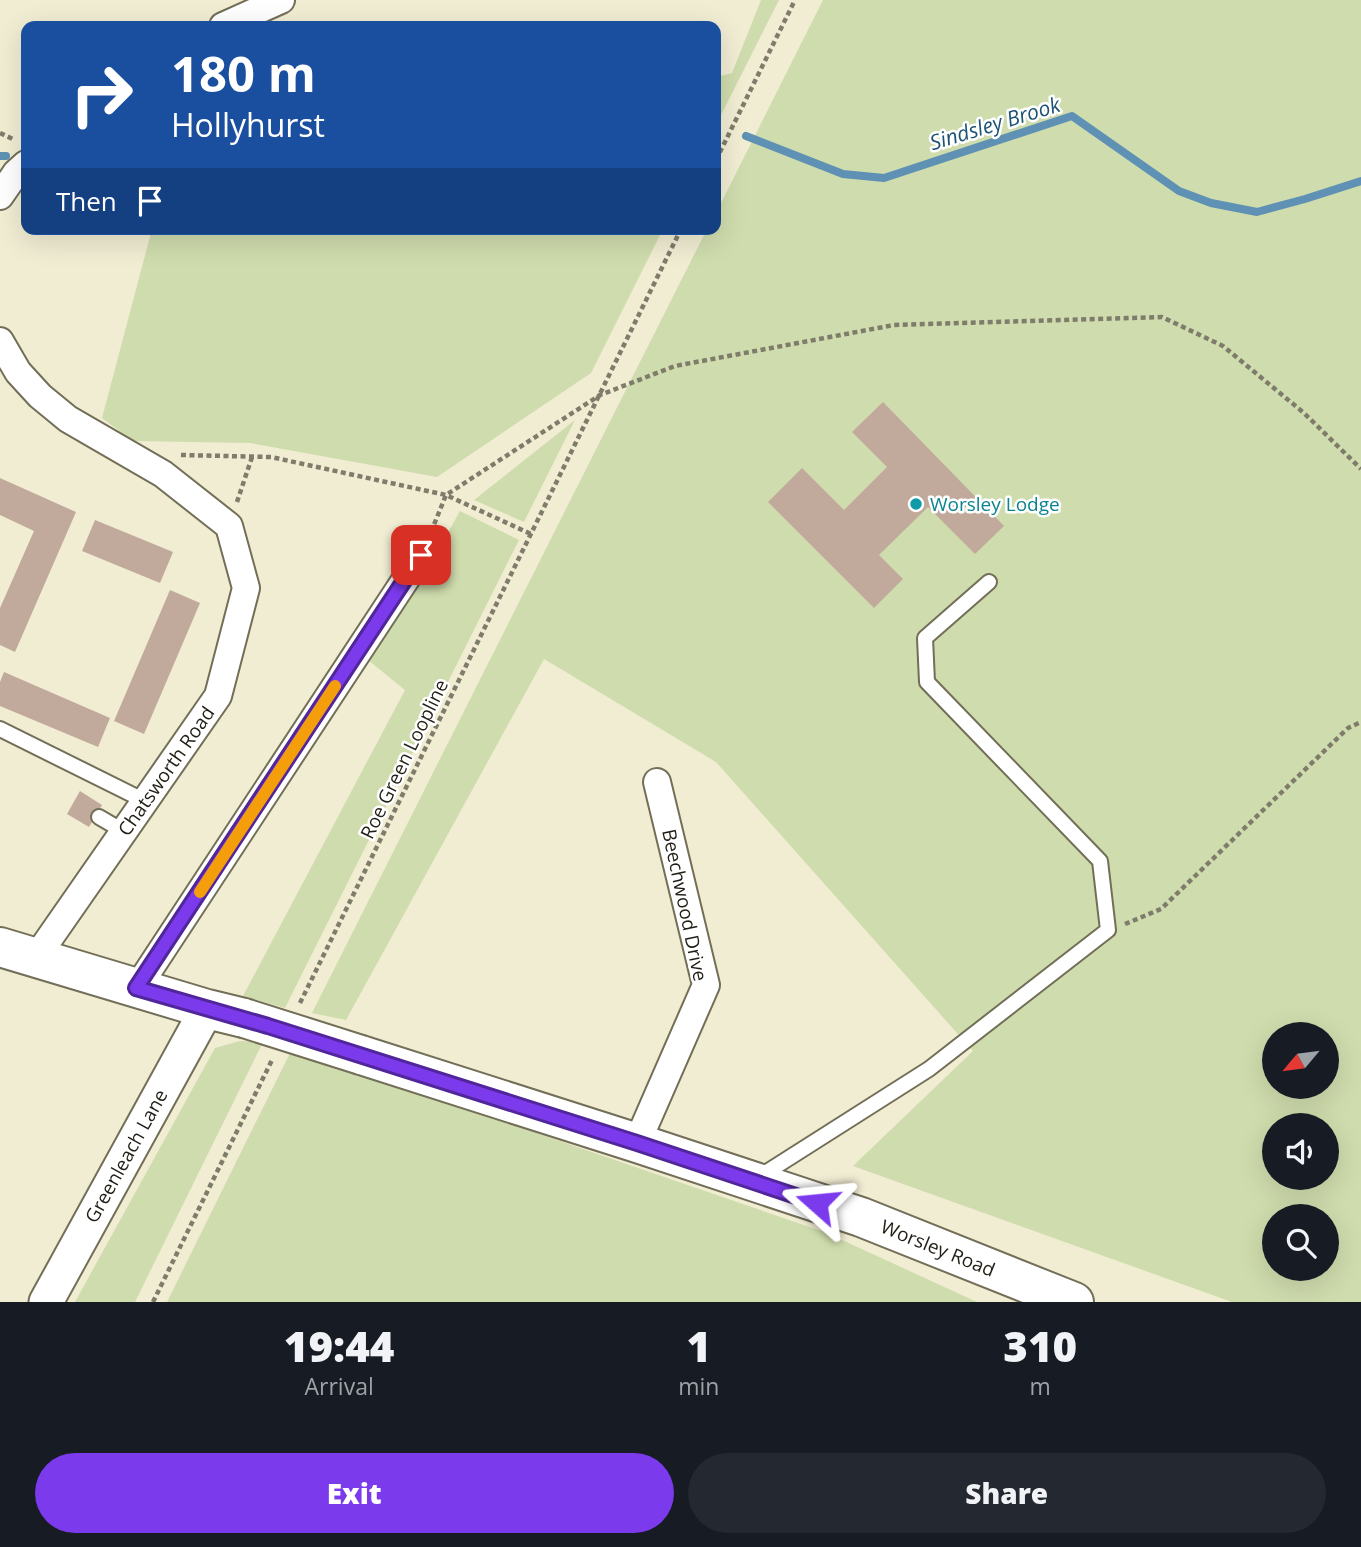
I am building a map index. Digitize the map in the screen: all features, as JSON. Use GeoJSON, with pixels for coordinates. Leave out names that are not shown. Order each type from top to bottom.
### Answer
{"type":"FeatureCollection","features":[{"type":"Feature","properties":{"kind":"main road","name":"Worsley Road"},"geometry":{"type":"LineString","coordinates":[[17,953],[244,1018],[637,1143],[860,1217],[1074,1302]]}},
{"type":"Feature","properties":{"kind":"street"},"geometry":{"type":"LineString","coordinates":[[234,21],[281,0]]}},
{"type":"Feature","properties":{"kind":"street"},"geometry":{"type":"LineString","coordinates":[[0,196],[21,168]]}},
{"type":"Feature","properties":{"kind":"street"},"geometry":{"type":"LineString","coordinates":[[0,341],[18,372],[40,396],[68,419],[163,474],[229,526]]}},
{"type":"Feature","properties":{"kind":"street","name":"Chatsworth Road"},"geometry":{"type":"LineString","coordinates":[[17,953],[123,831],[218,696],[246,588],[229,526]]}},
{"type":"Feature","properties":{"kind":"street"},"geometry":{"type":"LineString","coordinates":[[136,988],[421,555]]}},
{"type":"Feature","properties":{"kind":"street","name":"Beechwood Drive"},"geometry":{"type":"LineString","coordinates":[[637,1143],[706,985],[657,782]]}},
{"type":"Feature","properties":{"kind":"street","name":"Greenleach Lane"},"geometry":{"type":"LineString","coordinates":[[46,1302],[207,1009]]}},
{"type":"Feature","properties":{"kind":"lane"},"geometry":{"type":"LineString","coordinates":[[752,1181],[929,1069],[1108,930],[1100,861],[927,682],[925,638],[989,582]]}},
{"type":"Feature","properties":{"kind":"lane"},"geometry":{"type":"LineString","coordinates":[[0,729],[145,801]]}},
{"type":"Feature","properties":{"kind":"lane"},"geometry":{"type":"LineString","coordinates":[[99,817],[123,831]]}},
{"type":"Feature","properties":{"kind":"path"},"geometry":{"type":"LineString","coordinates":[[721,150],[795,0]]}},
{"type":"Feature","properties":{"kind":"path","name":"Roe Green Loopline"},"geometry":{"type":"LineString","coordinates":[[299,1005],[678,235]]}},
{"type":"Feature","properties":{"kind":"path"},"geometry":{"type":"LineString","coordinates":[[421,555],[446,495],[600,395],[675,366],[894,325],[1162,317],[1223,346],[1304,413],[1361,469]]}},
{"type":"Feature","properties":{"kind":"path"},"geometry":{"type":"LineString","coordinates":[[127,453],[271,457],[446,495],[531,534]]}},
{"type":"Feature","properties":{"kind":"path"},"geometry":{"type":"LineString","coordinates":[[229,526],[252,457]]}},
{"type":"Feature","properties":{"kind":"path"},"geometry":{"type":"LineString","coordinates":[[1108,930],[1161,909],[1348,728],[1361,722]]}},
{"type":"Feature","properties":{"kind":"path"},"geometry":{"type":"LineString","coordinates":[[153,1302],[275,1054]]}},
{"type":"Feature","properties":{"kind":"green space"},"geometry":{"type":"Polygon","coordinates":[[[761,0],[779,0],[721,115],[721,76],[732,73],[761,0]]]}},
{"type":"Feature","properties":{"kind":"green space"},"geometry":{"type":"Polygon","coordinates":[[[823,0],[1361,0],[1361,1302],[1232,1302],[853,1166],[973,1051],[716,762],[544,659],[346,1020],[312,1013],[704,235],[721,235],[721,203],[823,0]]]}},
{"type":"Feature","properties":{"kind":"green space"},"geometry":{"type":"Polygon","coordinates":[[[150,235],[660,235],[591,373],[437,477],[250,443],[133,441],[102,418],[150,235]]]}},
{"type":"Feature","properties":{"kind":"green space"},"geometry":{"type":"Polygon","coordinates":[[[575,420],[524,522],[474,500],[575,420]]]}},
{"type":"Feature","properties":{"kind":"green space"},"geometry":{"type":"Polygon","coordinates":[[[460,511],[519,540],[285,1008],[243,996],[405,690],[368,660],[430,565],[460,511]]]}},
{"type":"Feature","properties":{"kind":"green space"},"geometry":{"type":"Polygon","coordinates":[[[240,1041],[263,1042],[135,1302],[75,1302],[215,1048],[240,1041]]]}},
{"type":"Feature","properties":{"kind":"green space"},"geometry":{"type":"Polygon","coordinates":[[[292,1049],[827,1233],[977,1302],[167,1302],[292,1049]]]}},
{"type":"Feature","properties":{"kind":"building","name":"Worsley Lodge"},"geometry":{"type":"Polygon","coordinates":[[[883,402],[1004,526],[975,554],[928,507],[879,555],[903,579],[874,608],[768,502],[802,468],[844,510],[887,467],[852,432],[883,402]]]}},
{"type":"Feature","properties":{"kind":"building"},"geometry":{"type":"Polygon","coordinates":[[[0,478],[76,512],[15,652],[0,645],[0,608],[34,531],[0,515],[0,478]]]}},
{"type":"Feature","properties":{"kind":"building"},"geometry":{"type":"Polygon","coordinates":[[[95,520],[173,552],[160,583],[82,551],[95,520]]]}},
{"type":"Feature","properties":{"kind":"building"},"geometry":{"type":"Polygon","coordinates":[[[170,590],[200,603],[144,734],[114,721],[170,590]]]}},
{"type":"Feature","properties":{"kind":"building"},"geometry":{"type":"Polygon","coordinates":[[[4,672],[110,718],[98,747],[0,706],[0,682],[4,672]]]}},
{"type":"Feature","properties":{"kind":"building"},"geometry":{"type":"Polygon","coordinates":[[[80,791],[102,805],[89,827],[67,814],[80,791]]]}},
{"type":"Feature","properties":{"kind":"waterway","name":"Sindsley Brook"},"geometry":{"type":"LineString","coordinates":[[746,136],[843,174],[884,178],[1072,116],[1179,191],[1211,203],[1257,212],[1361,181]]}},
{"type":"Feature","properties":{"kind":"waterway"},"geometry":{"type":"LineString","coordinates":[[0,156],[6,156]]}},
{"type":"Feature","properties":{"kind":"slow traffic"},"geometry":{"type":"LineString","coordinates":[[200,892],[335,686]]}},
{"type":"Feature","properties":{"kind":"place","name":"Worsley Lodge"},"geometry":{"type":"Point","coordinates":[916,504]}},
{"type":"Feature","properties":{"kind":"route"},"geometry":{"type":"LineString","coordinates":[[421,555],[136,988],[244,1018],[817,1203]]}}]}
